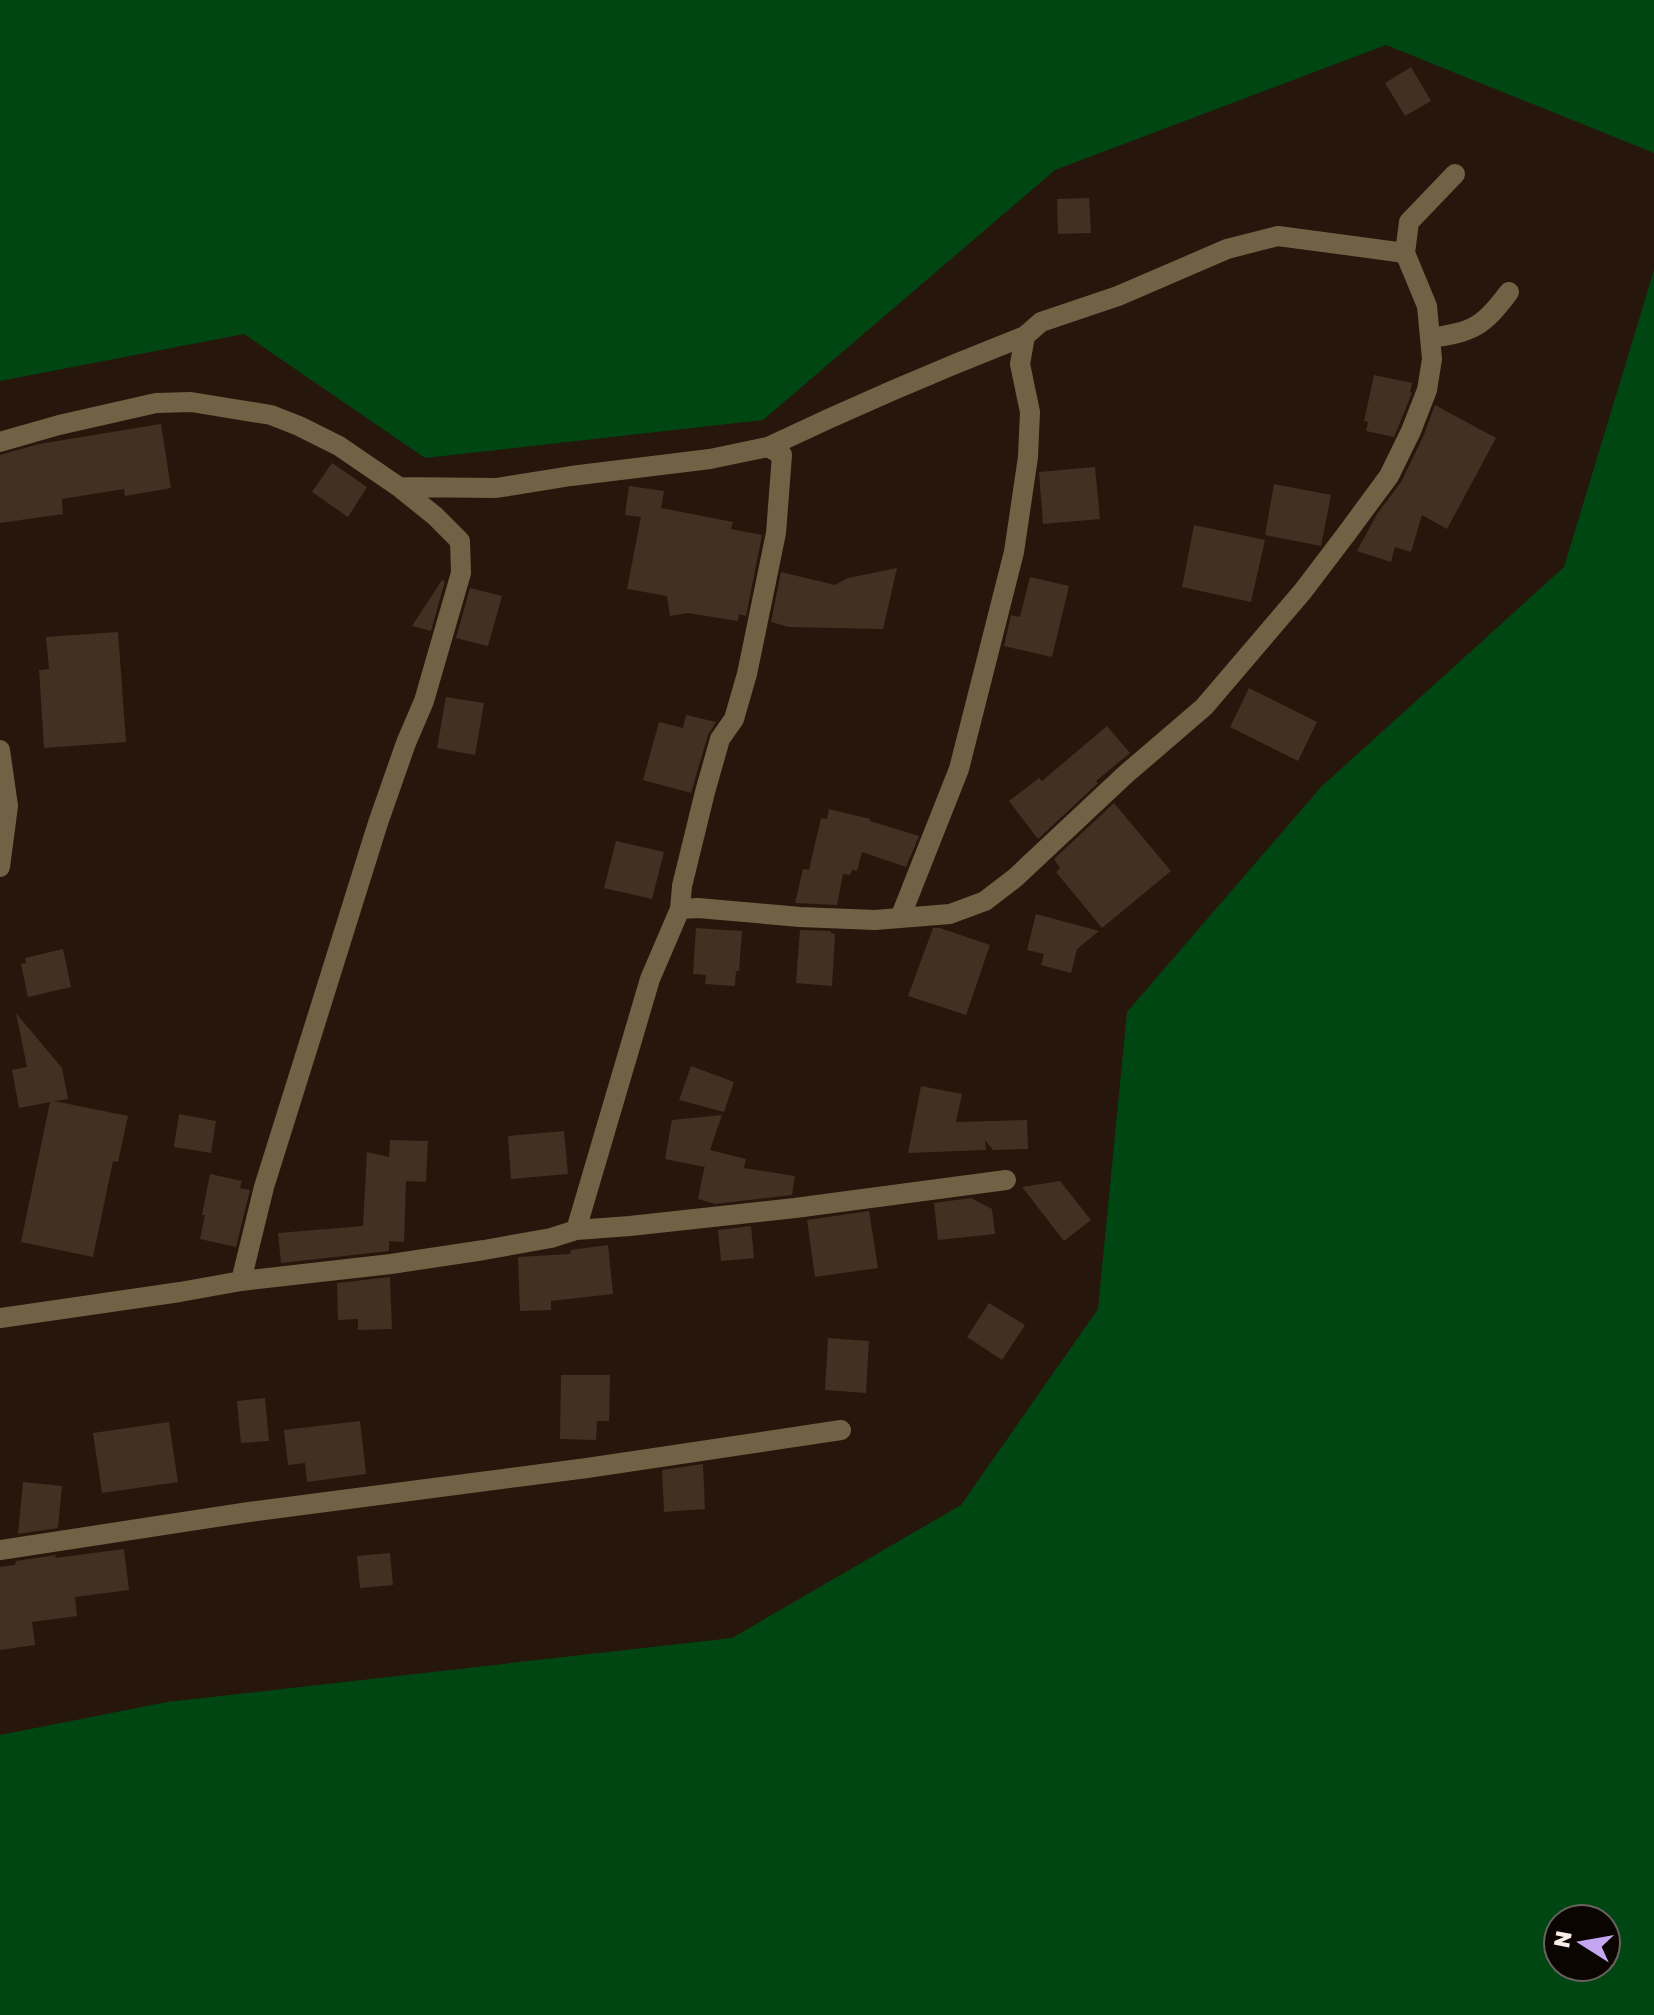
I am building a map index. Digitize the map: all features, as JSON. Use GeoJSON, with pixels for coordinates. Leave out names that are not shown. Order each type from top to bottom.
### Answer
{"type":"FeatureCollection","features":[{"type":"Feature","properties":{"kind":"street"},"geometry":{"type":"LineString","coordinates":[[680,909],[835,920],[950,914],[985,901],[1015,878],[1126,774],[1204,707],[1303,591],[1389,476],[1411,431],[1427,390],[1432,359],[1427,306],[1405,253],[1409,222],[1455,174]]}},
{"type":"Feature","properties":{"kind":"street"},"geometry":{"type":"LineString","coordinates":[[399,487],[496,488],[710,459],[768,447],[858,405],[1025,336],[1041,322],[1118,296],[1227,249],[1278,236],[1405,253]]}},
{"type":"Feature","properties":{"kind":"street"},"geometry":{"type":"LineString","coordinates":[[1430,338],[1475,328],[1509,292]]}},
{"type":"Feature","properties":{"kind":"street"},"geometry":{"type":"LineString","coordinates":[[900,918],[959,769],[1014,552],[1028,457],[1030,412],[1020,364],[1025,336]]}},
{"type":"Feature","properties":{"kind":"street"},"geometry":{"type":"LineString","coordinates":[[0,442],[156,403],[191,402],[271,415],[339,446],[399,487],[460,541],[461,573],[424,701],[378,823],[264,1187],[241,1281]]}},
{"type":"Feature","properties":{"kind":"street"},"geometry":{"type":"LineString","coordinates":[[576,1230],[650,979],[680,909],[682,886],[720,739],[734,719],[747,674],[776,533],[782,455],[768,447]]}},
{"type":"Feature","properties":{"kind":"street"},"geometry":{"type":"LineString","coordinates":[[0,750],[4,807],[0,867]]}},
{"type":"Feature","properties":{"kind":"street"},"geometry":{"type":"LineString","coordinates":[[0,1318],[241,1281],[484,1250],[551,1238],[576,1230],[795,1208],[1006,1180]]}},
{"type":"Feature","properties":{"kind":"street"},"geometry":{"type":"LineString","coordinates":[[0,1550],[249,1512],[587,1468],[841,1430]]}},
{"type":"Feature","properties":{"kind":"green space"},"geometry":{"type":"Polygon","coordinates":[[[0,0],[1654,0],[1654,153],[1386,45],[1055,170],[763,420],[425,458],[244,334],[0,381],[0,0]]]}},
{"type":"Feature","properties":{"kind":"green space"},"geometry":{"type":"Polygon","coordinates":[[[1654,270],[1654,2015],[0,2015],[0,1735],[167,1702],[732,1638],[961,1505],[1098,1309],[1127,1012],[1321,787],[1564,567],[1654,270]]]}},
{"type":"Feature","properties":{"kind":"building"},"geometry":{"type":"Polygon","coordinates":[[[1411,67],[1431,101],[1405,116],[1385,83],[1411,67]]]}},
{"type":"Feature","properties":{"kind":"building"},"geometry":{"type":"Polygon","coordinates":[[[1089,198],[1091,233],[1058,234],[1057,199],[1089,198]]]}},
{"type":"Feature","properties":{"kind":"building"},"geometry":{"type":"Polygon","coordinates":[[[1374,375],[1412,383],[1412,393],[1394,437],[1366,431],[1368,422],[1364,421],[1374,375]]]}},
{"type":"Feature","properties":{"kind":"building"},"geometry":{"type":"Polygon","coordinates":[[[1435,405],[1496,438],[1447,529],[1422,515],[1411,552],[1395,547],[1391,562],[1357,551],[1377,514],[1401,482],[1435,405]]]}},
{"type":"Feature","properties":{"kind":"building"},"geometry":{"type":"Polygon","coordinates":[[[161,424],[171,488],[125,496],[124,489],[62,499],[63,514],[0,523],[0,455],[39,444],[161,424]]]}},
{"type":"Feature","properties":{"kind":"building"},"geometry":{"type":"Polygon","coordinates":[[[332,463],[367,487],[348,517],[312,492],[332,463]]]}},
{"type":"Feature","properties":{"kind":"building"},"geometry":{"type":"Polygon","coordinates":[[[1095,467],[1100,519],[1043,524],[1039,472],[1095,467]]]}},
{"type":"Feature","properties":{"kind":"building"},"geometry":{"type":"Polygon","coordinates":[[[1274,484],[1331,495],[1321,546],[1265,535],[1274,484]]]}},
{"type":"Feature","properties":{"kind":"building"},"geometry":{"type":"Polygon","coordinates":[[[629,486],[664,491],[661,508],[733,522],[731,529],[762,535],[746,616],[739,614],[738,621],[688,613],[670,616],[667,596],[627,589],[641,517],[625,515],[629,486]]]}},
{"type":"Feature","properties":{"kind":"building"},"geometry":{"type":"Polygon","coordinates":[[[1194,525],[1265,540],[1251,602],[1182,587],[1194,525]]]}},
{"type":"Feature","properties":{"kind":"building"},"geometry":{"type":"Polygon","coordinates":[[[897,568],[883,629],[789,627],[771,622],[781,572],[835,585],[848,578],[897,568]]]}},
{"type":"Feature","properties":{"kind":"building"},"geometry":{"type":"Polygon","coordinates":[[[1030,577],[1069,586],[1052,657],[1004,646],[1011,615],[1020,617],[1030,577]]]}},
{"type":"Feature","properties":{"kind":"building"},"geometry":{"type":"Polygon","coordinates":[[[442,580],[445,581],[431,631],[412,626],[442,580]]]}},
{"type":"Feature","properties":{"kind":"building"},"geometry":{"type":"Polygon","coordinates":[[[470,588],[502,596],[488,646],[456,638],[470,588]]]}},
{"type":"Feature","properties":{"kind":"building"},"geometry":{"type":"Polygon","coordinates":[[[118,632],[126,742],[44,748],[39,670],[49,669],[46,637],[118,632]]]}},
{"type":"Feature","properties":{"kind":"building"},"geometry":{"type":"Polygon","coordinates":[[[1249,688],[1317,722],[1298,761],[1230,727],[1249,688]]]}},
{"type":"Feature","properties":{"kind":"building"},"geometry":{"type":"Polygon","coordinates":[[[446,697],[484,703],[475,755],[437,748],[446,697]]]}},
{"type":"Feature","properties":{"kind":"building"},"geometry":{"type":"Polygon","coordinates":[[[686,715],[716,722],[708,735],[691,793],[643,780],[659,722],[683,728],[686,715]]]}},
{"type":"Feature","properties":{"kind":"building"},"geometry":{"type":"Polygon","coordinates":[[[1107,726],[1130,753],[1096,781],[1098,783],[1038,839],[1009,801],[1039,778],[1042,781],[1107,726]]]}},
{"type":"Feature","properties":{"kind":"building"},"geometry":{"type":"Polygon","coordinates":[[[1114,803],[1171,871],[1102,928],[1056,872],[1060,868],[1054,859],[1114,803]]]}},
{"type":"Feature","properties":{"kind":"building"},"geometry":{"type":"Polygon","coordinates":[[[829,809],[919,836],[906,867],[862,852],[857,871],[852,870],[850,875],[843,874],[837,905],[795,903],[803,869],[809,870],[821,818],[827,819],[829,809]]]}},
{"type":"Feature","properties":{"kind":"building"},"geometry":{"type":"Polygon","coordinates":[[[616,841],[664,852],[652,899],[604,888],[616,841]]]}},
{"type":"Feature","properties":{"kind":"building"},"geometry":{"type":"Polygon","coordinates":[[[1036,914],[1099,931],[1077,949],[1071,973],[1041,965],[1044,954],[1027,950],[1036,914]]]}},
{"type":"Feature","properties":{"kind":"building"},"geometry":{"type":"Polygon","coordinates":[[[696,928],[742,931],[735,986],[705,984],[706,975],[693,974],[696,928]]]}},
{"type":"Feature","properties":{"kind":"building"},"geometry":{"type":"Polygon","coordinates":[[[933,928],[990,945],[966,1015],[908,996],[933,928]]]}},
{"type":"Feature","properties":{"kind":"building"},"geometry":{"type":"Polygon","coordinates":[[[800,930],[831,931],[835,934],[832,986],[796,983],[800,930]]]}},
{"type":"Feature","properties":{"kind":"building"},"geometry":{"type":"Polygon","coordinates":[[[63,949],[71,987],[28,997],[21,964],[26,963],[25,958],[63,949]]]}},
{"type":"Feature","properties":{"kind":"building"},"geometry":{"type":"Polygon","coordinates":[[[16,1013],[62,1068],[68,1099],[54,1101],[128,1116],[118,1162],[113,1161],[93,1257],[21,1242],[50,1102],[19,1108],[12,1070],[27,1067],[16,1013]]]}},
{"type":"Feature","properties":{"kind":"building"},"geometry":{"type":"Polygon","coordinates":[[[691,1066],[734,1082],[724,1112],[679,1100],[691,1066]]]}},
{"type":"Feature","properties":{"kind":"building"},"geometry":{"type":"Polygon","coordinates":[[[921,1086],[962,1094],[956,1122],[1027,1120],[1028,1149],[993,1150],[985,1140],[986,1150],[908,1153],[921,1086]]]}},
{"type":"Feature","properties":{"kind":"building"},"geometry":{"type":"Polygon","coordinates":[[[179,1114],[216,1121],[211,1153],[174,1147],[179,1114]]]}},
{"type":"Feature","properties":{"kind":"building"},"geometry":{"type":"Polygon","coordinates":[[[722,1115],[710,1150],[746,1159],[744,1168],[795,1176],[792,1195],[715,1204],[698,1199],[705,1164],[704,1167],[665,1159],[672,1120],[722,1115]]]}},
{"type":"Feature","properties":{"kind":"building"},"geometry":{"type":"Polygon","coordinates":[[[564,1131],[568,1174],[511,1179],[508,1136],[564,1131]]]}},
{"type":"Feature","properties":{"kind":"building"},"geometry":{"type":"Polygon","coordinates":[[[390,1140],[428,1141],[426,1182],[406,1181],[404,1242],[389,1241],[389,1251],[281,1263],[278,1233],[363,1226],[367,1152],[389,1157],[390,1140]]]}},
{"type":"Feature","properties":{"kind":"building"},"geometry":{"type":"Polygon","coordinates":[[[210,1174],[242,1181],[240,1188],[250,1190],[236,1247],[200,1239],[210,1174]]]}},
{"type":"Feature","properties":{"kind":"building"},"geometry":{"type":"Polygon","coordinates":[[[1060,1181],[1091,1220],[1064,1241],[1022,1187],[1060,1181]]]}},
{"type":"Feature","properties":{"kind":"building"},"geometry":{"type":"Polygon","coordinates":[[[971,1198],[992,1209],[995,1234],[938,1240],[934,1203],[971,1198]]]}},
{"type":"Feature","properties":{"kind":"building"},"geometry":{"type":"Polygon","coordinates":[[[869,1211],[878,1268],[815,1277],[807,1220],[869,1211]]]}},
{"type":"Feature","properties":{"kind":"building"},"geometry":{"type":"Polygon","coordinates":[[[751,1226],[754,1258],[721,1261],[718,1230],[751,1226]]]}},
{"type":"Feature","properties":{"kind":"building"},"geometry":{"type":"Polygon","coordinates":[[[608,1245],[613,1294],[551,1301],[551,1310],[520,1311],[518,1257],[570,1254],[571,1250],[608,1245]]]}},
{"type":"Feature","properties":{"kind":"building"},"geometry":{"type":"Polygon","coordinates":[[[390,1277],[392,1329],[358,1330],[358,1319],[338,1320],[337,1283],[390,1277]]]}},
{"type":"Feature","properties":{"kind":"building"},"geometry":{"type":"Polygon","coordinates":[[[989,1303],[1025,1325],[1002,1360],[967,1337],[989,1303]]]}},
{"type":"Feature","properties":{"kind":"building"},"geometry":{"type":"Polygon","coordinates":[[[828,1338],[869,1341],[866,1393],[825,1390],[828,1338]]]}},
{"type":"Feature","properties":{"kind":"building"},"geometry":{"type":"Polygon","coordinates":[[[561,1375],[610,1375],[609,1421],[597,1421],[596,1440],[560,1439],[561,1375]]]}},
{"type":"Feature","properties":{"kind":"building"},"geometry":{"type":"Polygon","coordinates":[[[265,1398],[269,1441],[241,1443],[237,1401],[265,1398]]]}},
{"type":"Feature","properties":{"kind":"building"},"geometry":{"type":"Polygon","coordinates":[[[360,1421],[366,1474],[307,1482],[305,1463],[288,1465],[284,1430],[360,1421]]]}},
{"type":"Feature","properties":{"kind":"building"},"geometry":{"type":"Polygon","coordinates":[[[169,1422],[178,1482],[102,1493],[93,1433],[169,1422]]]}},
{"type":"Feature","properties":{"kind":"building"},"geometry":{"type":"Polygon","coordinates":[[[703,1464],[705,1509],[664,1512],[662,1470],[703,1464]]]}},
{"type":"Feature","properties":{"kind":"building"},"geometry":{"type":"Polygon","coordinates":[[[23,1482],[62,1486],[58,1528],[18,1534],[23,1482]]]}},
{"type":"Feature","properties":{"kind":"building"},"geometry":{"type":"Polygon","coordinates":[[[124,1549],[129,1590],[75,1597],[77,1616],[32,1622],[35,1645],[0,1650],[0,1567],[15,1565],[16,1561],[56,1555],[55,1558],[124,1549]]]}},
{"type":"Feature","properties":{"kind":"building"},"geometry":{"type":"Polygon","coordinates":[[[390,1553],[393,1585],[360,1588],[357,1556],[390,1553]]]}}]}
